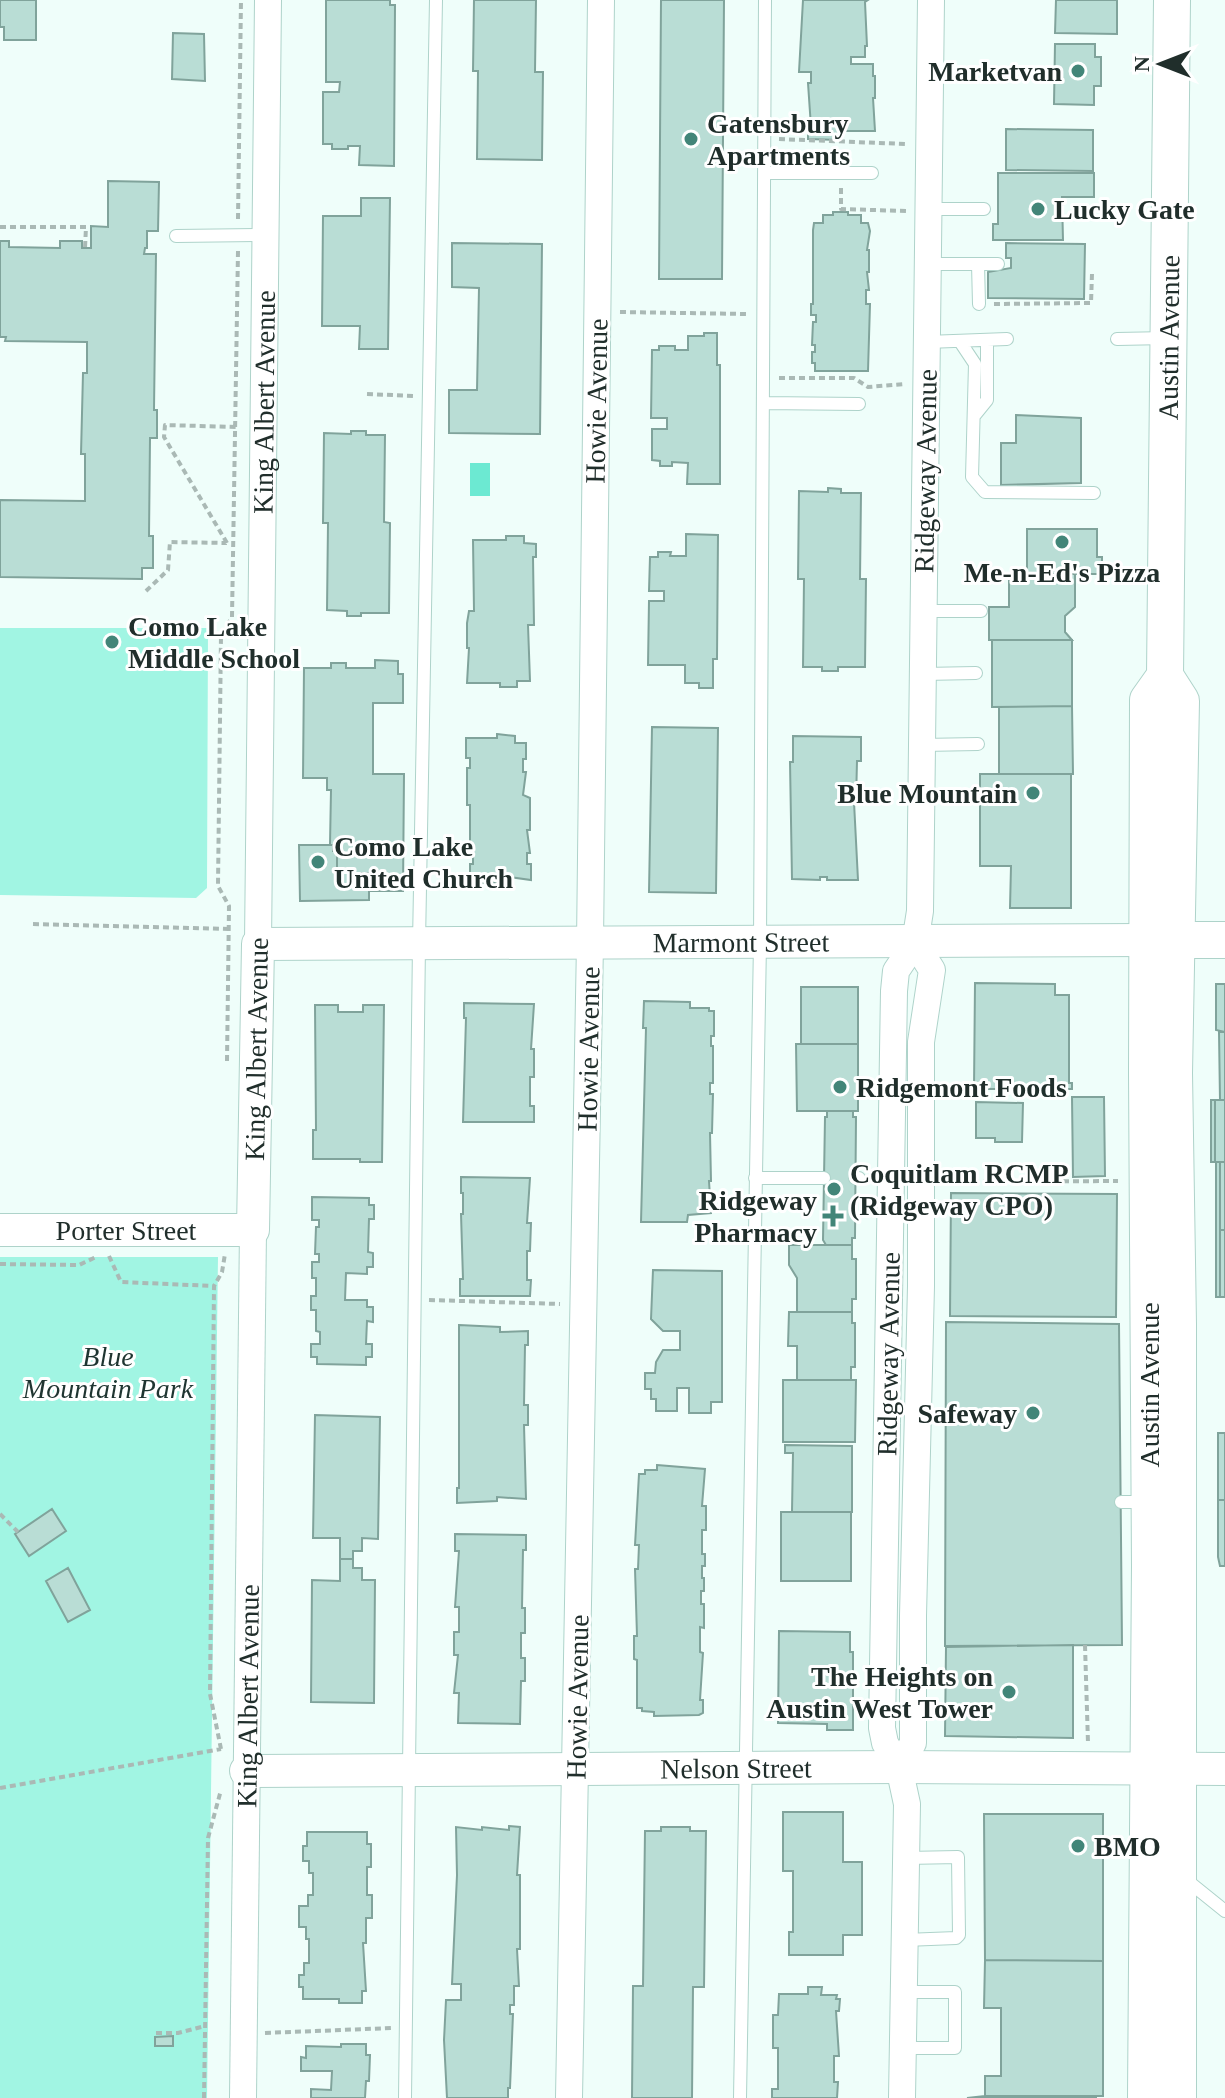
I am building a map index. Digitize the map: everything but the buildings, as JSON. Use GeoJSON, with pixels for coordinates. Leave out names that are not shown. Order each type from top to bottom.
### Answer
{"type":"FeatureCollection","features":[{"type":"Feature","properties":{"kind":"main road","name":"Austin Avenue"},"geometry":{"type":"LineString","coordinates":[[1146,2098],[1164,1768],[1162,940],[1148,700],[1165,676],[1172,0]]}},
{"type":"Feature","properties":{"kind":"main road","name":"Austin Avenue"},"geometry":{"type":"LineString","coordinates":[[1162,940],[1135,1502],[1164,1768],[1179,1874],[1178,2098]]}},
{"type":"Feature","properties":{"kind":"main road","name":"Marmont Street"},"geometry":{"type":"LineString","coordinates":[[1162,940],[1225,940]]}},
{"type":"Feature","properties":{"kind":"street","name":"King Albert Avenue"},"geometry":{"type":"LineString","coordinates":[[243,2098],[230,1774],[253,1230],[268,0]]}},
{"type":"Feature","properties":{"kind":"street","name":"Howie Avenue"},"geometry":{"type":"LineString","coordinates":[[569,2098],[590,943],[601,0]]}},
{"type":"Feature","properties":{"kind":"street","name":"Ridgeway Avenue"},"geometry":{"type":"LineString","coordinates":[[902,2098],[907,1804],[899,1767],[885,1743],[882,1728],[894,991],[896,971],[915,943],[920,911],[928,264],[919,210],[931,0]]}},
{"type":"Feature","properties":{"kind":"street","name":"Marmont Street"},"geometry":{"type":"LineString","coordinates":[[258,944],[1162,940]]}},
{"type":"Feature","properties":{"kind":"street","name":"Ridgeway Avenue"},"geometry":{"type":"LineString","coordinates":[[899,1767],[913,1743],[921,1042],[932,970],[915,943]]}},
{"type":"Feature","properties":{"kind":"street","name":"Porter Street"},"geometry":{"type":"LineString","coordinates":[[0,1230],[253,1230]]}},
{"type":"Feature","properties":{"kind":"street","name":"Nelson Street"},"geometry":{"type":"LineString","coordinates":[[230,1774],[899,1767],[1225,1769]]}},
{"type":"Feature","properties":{"kind":"lane"},"geometry":{"type":"LineString","coordinates":[[405,2098],[419,943],[436,0]]}},
{"type":"Feature","properties":{"kind":"lane"},"geometry":{"type":"LineString","coordinates":[[740,2098],[760,943],[765,0]]}},
{"type":"Feature","properties":{"kind":"lane"},"geometry":{"type":"LineString","coordinates":[[764,173],[872,173]]}},
{"type":"Feature","properties":{"kind":"lane"},"geometry":{"type":"LineString","coordinates":[[919,210],[984,209]]}},
{"type":"Feature","properties":{"kind":"lane"},"geometry":{"type":"LineString","coordinates":[[176,236],[266,235]]}},
{"type":"Feature","properties":{"kind":"lane"},"geometry":{"type":"LineString","coordinates":[[928,264],[998,264]]}},
{"type":"Feature","properties":{"kind":"lane"},"geometry":{"type":"LineString","coordinates":[[978,264],[985,304]]}},
{"type":"Feature","properties":{"kind":"lane"},"geometry":{"type":"LineString","coordinates":[[1117,339],[1170,338]]}},
{"type":"Feature","properties":{"kind":"lane"},"geometry":{"type":"LineString","coordinates":[[927,342],[1007,339]]}},
{"type":"Feature","properties":{"kind":"lane"},"geometry":{"type":"LineString","coordinates":[[974,416],[987,400],[987,341]]}},
{"type":"Feature","properties":{"kind":"lane"},"geometry":{"type":"LineString","coordinates":[[961,343],[975,364],[972,477],[985,492],[1094,493]]}},
{"type":"Feature","properties":{"kind":"lane"},"geometry":{"type":"LineString","coordinates":[[763,403],[859,404]]}},
{"type":"Feature","properties":{"kind":"lane"},"geometry":{"type":"LineString","coordinates":[[924,611],[981,611]]}},
{"type":"Feature","properties":{"kind":"lane"},"geometry":{"type":"LineString","coordinates":[[923,674],[976,673]]}},
{"type":"Feature","properties":{"kind":"lane"},"geometry":{"type":"LineString","coordinates":[[922,745],[978,744]]}},
{"type":"Feature","properties":{"kind":"lane"},"geometry":{"type":"LineString","coordinates":[[755,1178],[824,1178]]}},
{"type":"Feature","properties":{"kind":"lane"},"geometry":{"type":"LineString","coordinates":[[905,1940],[956,1938],[959,1935],[958,1857],[906,1858]]}},
{"type":"Feature","properties":{"kind":"lane"},"geometry":{"type":"LineString","coordinates":[[1179,1874],[1225,1911]]}},
{"type":"Feature","properties":{"kind":"lane"},"geometry":{"type":"LineString","coordinates":[[903,1992],[955,1992],[955,2048],[903,2048]]}},
{"type":"Feature","properties":{"kind":"path"},"geometry":{"type":"LineString","coordinates":[[227,1067],[229,906],[218,886],[221,635],[232,617],[241,0]]}},
{"type":"Feature","properties":{"kind":"path"},"geometry":{"type":"LineString","coordinates":[[765,138],[909,144]]}},
{"type":"Feature","properties":{"kind":"path"},"geometry":{"type":"LineString","coordinates":[[842,173],[841,209],[919,210]]}},
{"type":"Feature","properties":{"kind":"path"},"geometry":{"type":"LineString","coordinates":[[0,227],[86,227],[85,248]]}},
{"type":"Feature","properties":{"kind":"path"},"geometry":{"type":"LineString","coordinates":[[985,304],[1091,303],[1092,274]]}},
{"type":"Feature","properties":{"kind":"path"},"geometry":{"type":"LineString","coordinates":[[597,311],[763,315]]}},
{"type":"Feature","properties":{"kind":"path"},"geometry":{"type":"LineString","coordinates":[[763,377],[854,378],[868,387],[906,384]]}},
{"type":"Feature","properties":{"kind":"path"},"geometry":{"type":"LineString","coordinates":[[367,394],[429,396]]}},
{"type":"Feature","properties":{"kind":"path"},"geometry":{"type":"LineString","coordinates":[[157,425],[243,428]]}},
{"type":"Feature","properties":{"kind":"path"},"geometry":{"type":"LineString","coordinates":[[165,425],[164,437],[227,543]]}},
{"type":"Feature","properties":{"kind":"path"},"geometry":{"type":"LineString","coordinates":[[146,591],[168,570],[170,542],[233,543]]}},
{"type":"Feature","properties":{"kind":"path"},"geometry":{"type":"LineString","coordinates":[[33,924],[228,929]]}},
{"type":"Feature","properties":{"kind":"path"},"geometry":{"type":"LineString","coordinates":[[921,1181],[1109,1181]]}},
{"type":"Feature","properties":{"kind":"path"},"geometry":{"type":"LineString","coordinates":[[204,2098],[208,1838],[230,1774],[221,1749],[210,1694],[214,1286],[222,1272],[225,1251]]}},
{"type":"Feature","properties":{"kind":"path"},"geometry":{"type":"LineString","coordinates":[[0,1264],[79,1265],[107,1252],[121,1282],[214,1286]]}},
{"type":"Feature","properties":{"kind":"path"},"geometry":{"type":"LineString","coordinates":[[415,1301],[563,1304]]}},
{"type":"Feature","properties":{"kind":"path"},"geometry":{"type":"LineString","coordinates":[[0,1514],[18,1532]]}},
{"type":"Feature","properties":{"kind":"path"},"geometry":{"type":"LineString","coordinates":[[1085,1645],[1088,1745]]}},
{"type":"Feature","properties":{"kind":"path"},"geometry":{"type":"LineString","coordinates":[[0,1788],[221,1749]]}},
{"type":"Feature","properties":{"kind":"path"},"geometry":{"type":"LineString","coordinates":[[156,2033],[178,2033],[205,2026]]}},
{"type":"Feature","properties":{"kind":"path"},"geometry":{"type":"LineString","coordinates":[[263,2033],[379,2028]]}},
{"type":"Feature","properties":{"kind":"green space"},"geometry":{"type":"Polygon","coordinates":[[[0,628],[208,628],[207,888],[196,898],[0,895],[0,628]]]}},
{"type":"Feature","properties":{"kind":"green space","name":"Blue Mountain Park"},"geometry":{"type":"Polygon","coordinates":[[[0,1257],[218,1257],[207,2098],[0,2098],[0,1257]]]}},
{"type":"Feature","properties":{"kind":"shaded area"},"geometry":{"type":"Polygon","coordinates":[[[470,463],[490,463],[490,496],[470,496],[470,463]]]}},
{"type":"Feature","properties":{"kind":"place","name":"Marketvan"},"geometry":{"type":"Point","coordinates":[1078,71]}},
{"type":"Feature","properties":{"kind":"place","name":"Gatensbury Apartments"},"geometry":{"type":"Point","coordinates":[691,139]}},
{"type":"Feature","properties":{"kind":"place","name":"Lucky Gate"},"geometry":{"type":"Point","coordinates":[1038,209]}},
{"type":"Feature","properties":{"kind":"place","name":"Me-n-Ed's Pizza"},"geometry":{"type":"Point","coordinates":[1062,542]}},
{"type":"Feature","properties":{"kind":"place","name":"Como Lake Middle School"},"geometry":{"type":"Point","coordinates":[112,642]}},
{"type":"Feature","properties":{"kind":"place","name":"Blue Mountain"},"geometry":{"type":"Point","coordinates":[1033,793]}},
{"type":"Feature","properties":{"kind":"place","name":"Como Lake United Church"},"geometry":{"type":"Point","coordinates":[318,862]}},
{"type":"Feature","properties":{"kind":"place","name":"Ridgemont Foods"},"geometry":{"type":"Point","coordinates":[840,1087]}},
{"type":"Feature","properties":{"kind":"place","name":"Coquitlam RCMP (Ridgeway CPO)"},"geometry":{"type":"Point","coordinates":[834,1189]}},
{"type":"Feature","properties":{"kind":"place","name":"Ridgeway Pharmacy"},"geometry":{"type":"Point","coordinates":[833,1216]}},
{"type":"Feature","properties":{"kind":"place","name":"Safeway"},"geometry":{"type":"Point","coordinates":[1033,1413]}},
{"type":"Feature","properties":{"kind":"place","name":"The Heights on Austin West Tower"},"geometry":{"type":"Point","coordinates":[1009,1692]}},
{"type":"Feature","properties":{"kind":"place","name":"BMO"},"geometry":{"type":"Point","coordinates":[1078,1846]}}]}
